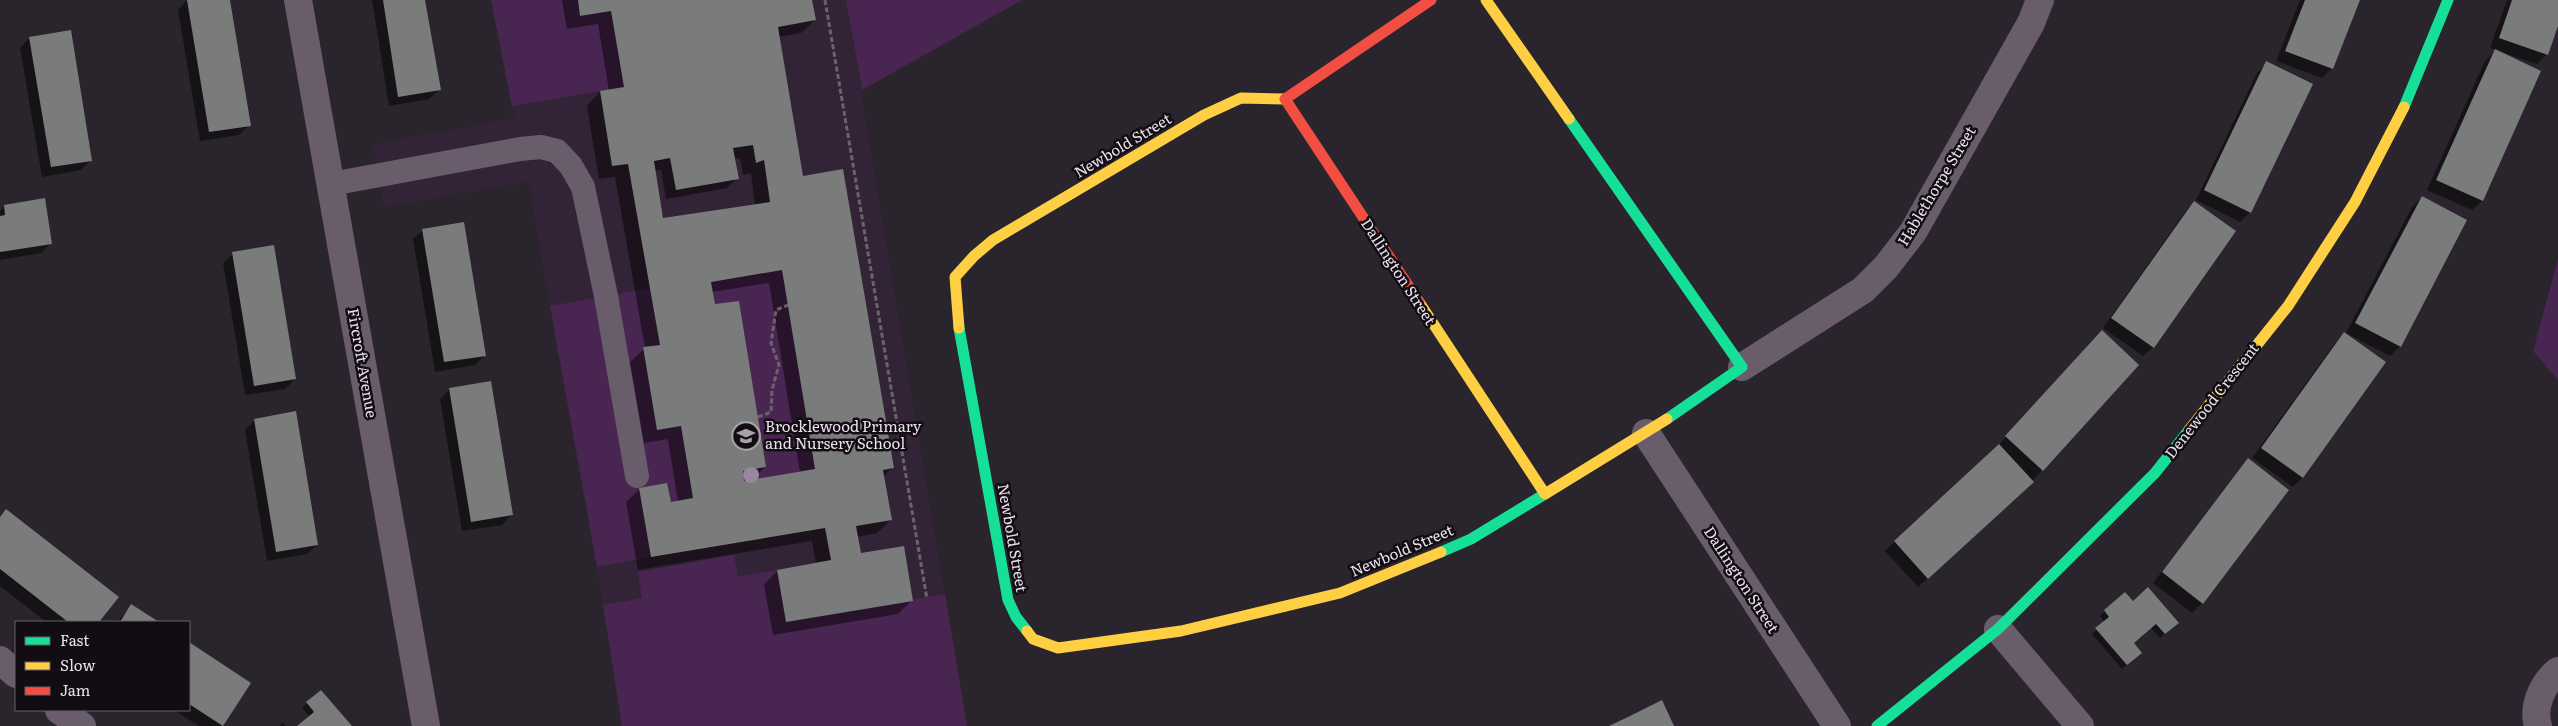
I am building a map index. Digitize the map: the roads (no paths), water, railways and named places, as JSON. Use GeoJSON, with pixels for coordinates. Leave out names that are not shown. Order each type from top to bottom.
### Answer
{"type":"FeatureCollection","features":[{"type":"Feature","properties":{"kind":"street","name":"Fircroft Avenue"},"geometry":{"type":"LineString","coordinates":[[298,0],[426,726]]}},
{"type":"Feature","properties":{"kind":"street"},"geometry":{"type":"LineString","coordinates":[[1285,100],[1432,0]]}},
{"type":"Feature","properties":{"kind":"street"},"geometry":{"type":"LineString","coordinates":[[1486,0],[1742,367],[1646,433],[1545,494]]}},
{"type":"Feature","properties":{"kind":"street","name":"Hablethorpe Street"},"geometry":{"type":"LineString","coordinates":[[1742,367],[1864,290],[1886,267],[1913,232],[2031,23],[2040,0]]}},
{"type":"Feature","properties":{"kind":"street","name":"Denewood Crescent"},"geometry":{"type":"LineString","coordinates":[[1877,726],[1998,628],[2156,473],[2288,306],[2355,202],[2408,100],[2448,0]]}},
{"type":"Feature","properties":{"kind":"street","name":"Newbold Street"},"geometry":{"type":"LineString","coordinates":[[1285,100],[1241,98],[1204,115],[993,240],[974,256],[955,277],[956,309],[1008,600],[1016,617],[1033,639],[1058,648],[1190,629],[1340,593],[1471,538],[1545,494]]}},
{"type":"Feature","properties":{"kind":"street","name":"Dallington Street"},"geometry":{"type":"LineString","coordinates":[[1285,100],[1545,494]]}},
{"type":"Feature","properties":{"kind":"street","name":"Dallington Street"},"geometry":{"type":"LineString","coordinates":[[1646,433],[1837,726]]}},
{"type":"Feature","properties":{"kind":"street"},"geometry":{"type":"LineString","coordinates":[[1998,628],[2080,726]]}},
{"type":"Feature","properties":{"kind":"street"},"geometry":{"type":"LineString","coordinates":[[0,660],[15,673]]}},
{"type":"Feature","properties":{"kind":"street"},"geometry":{"type":"LineString","coordinates":[[2538,726],[2540,695],[2549,678],[2558,671]]}},
{"type":"Feature","properties":{"kind":"street"},"geometry":{"type":"LineString","coordinates":[[60,711],[82,726]]}},
{"type":"Feature","properties":{"kind":"lane"},"geometry":{"type":"LineString","coordinates":[[331,184],[520,149],[541,147],[557,151],[571,166],[585,197],[606,296],[637,476]]}},
{"type":"Feature","properties":{"kind":"place","name":"Brocklewood Primary and Nursery School"},"geometry":{"type":"Point","coordinates":[746,436]}}]}
